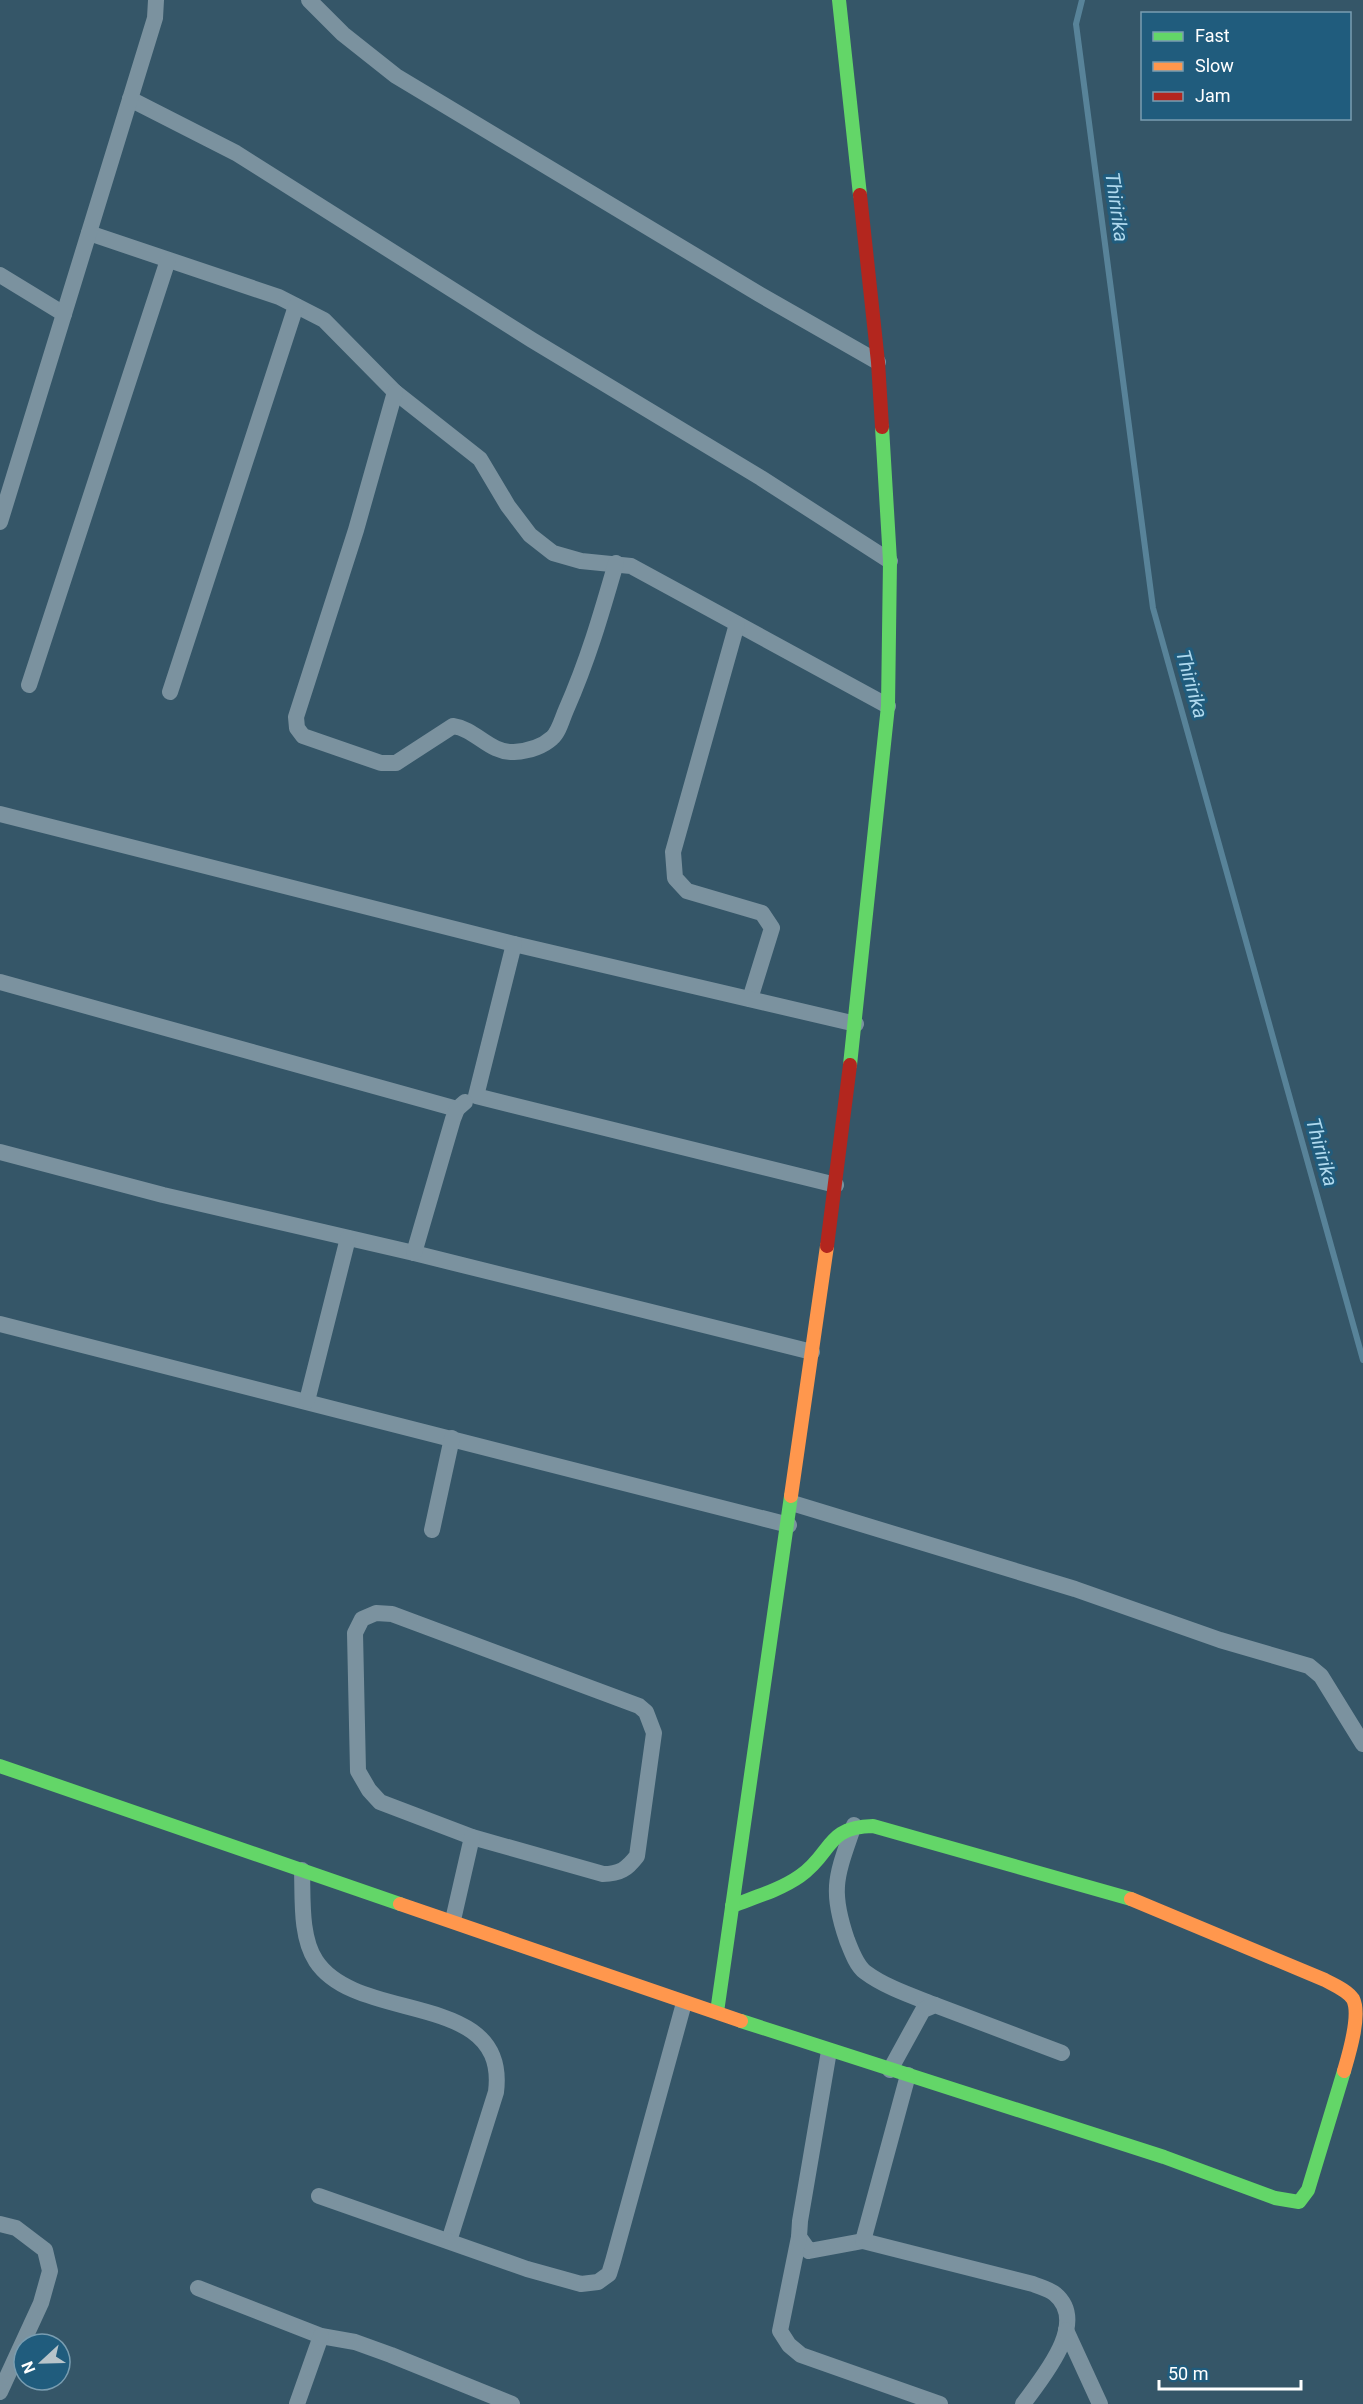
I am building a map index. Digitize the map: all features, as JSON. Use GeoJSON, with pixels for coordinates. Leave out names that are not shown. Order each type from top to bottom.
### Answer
{"type":"FeatureCollection","features":[{"type":"Feature","properties":{"kind":"street"},"geometry":{"type":"LineString","coordinates":[[0,522],[155,18],[156,0]]}},
{"type":"Feature","properties":{"kind":"street"},"geometry":{"type":"LineString","coordinates":[[309,0],[343,34],[396,76],[759,294],[878,362]]}},
{"type":"Feature","properties":{"kind":"street"},"geometry":{"type":"LineString","coordinates":[[717,2012],[789,1525],[836,1185],[856,1024],[888,706],[890,561],[878,362],[839,0]]}},
{"type":"Feature","properties":{"kind":"street"},"geometry":{"type":"LineString","coordinates":[[130,99],[236,153],[532,340],[761,478],[890,561]]}},
{"type":"Feature","properties":{"kind":"street"},"geometry":{"type":"LineString","coordinates":[[89,233],[279,297],[324,320],[395,392],[480,459],[516,516],[530,534],[553,553],[581,561],[631,566],[888,706]]}},
{"type":"Feature","properties":{"kind":"street"},"geometry":{"type":"LineString","coordinates":[[29,685],[168,260]]}},
{"type":"Feature","properties":{"kind":"street"},"geometry":{"type":"LineString","coordinates":[[0,275],[64,314]]}},
{"type":"Feature","properties":{"kind":"street"},"geometry":{"type":"LineString","coordinates":[[170,692],[296,306]]}},
{"type":"Feature","properties":{"kind":"street"},"geometry":{"type":"LineString","coordinates":[[395,392],[356,530],[296,717],[297,728],[303,736],[381,763],[396,763],[453,726],[462,727],[489,747],[512,752],[530,750],[543,745],[554,736],[589,658],[616,563]]}},
{"type":"Feature","properties":{"kind":"street"},"geometry":{"type":"LineString","coordinates":[[737,624],[673,852],[675,878],[687,891],[762,913],[770,923],[772,928],[750,999]]}},
{"type":"Feature","properties":{"kind":"street"},"geometry":{"type":"LineString","coordinates":[[0,814],[514,944],[856,1024]]}},
{"type":"Feature","properties":{"kind":"street"},"geometry":{"type":"LineString","coordinates":[[414,1253],[457,1109],[476,1096],[514,944]]}},
{"type":"Feature","properties":{"kind":"street"},"geometry":{"type":"LineString","coordinates":[[0,982],[457,1109]]}},
{"type":"Feature","properties":{"kind":"street"},"geometry":{"type":"LineString","coordinates":[[476,1096],[836,1185]]}},
{"type":"Feature","properties":{"kind":"street"},"geometry":{"type":"LineString","coordinates":[[0,1152],[164,1195],[414,1253],[812,1352]]}},
{"type":"Feature","properties":{"kind":"street"},"geometry":{"type":"LineString","coordinates":[[307,1401],[348,1238]]}},
{"type":"Feature","properties":{"kind":"street"},"geometry":{"type":"LineString","coordinates":[[0,1324],[789,1525]]}},
{"type":"Feature","properties":{"kind":"street"},"geometry":{"type":"LineString","coordinates":[[432,1530],[452,1438]]}},
{"type":"Feature","properties":{"kind":"street"},"geometry":{"type":"LineString","coordinates":[[792,1503],[1064,1586],[1220,1640],[1308,1666],[1321,1676],[1363,1743]]}},
{"type":"Feature","properties":{"kind":"street"},"geometry":{"type":"LineString","coordinates":[[376,1613],[392,1614],[639,1706],[651,1720],[654,1733],[637,1856],[628,1868],[617,1874],[603,1874],[472,1837],[380,1802],[369,1790],[358,1771],[355,1633],[363,1619],[376,1613]]}},
{"type":"Feature","properties":{"kind":"street"},"geometry":{"type":"LineString","coordinates":[[0,1766],[453,1920],[684,2003],[1054,2121],[1275,2198],[1299,2202],[1304,2198],[1312,2179],[1349,2053],[1356,2011],[1351,1996],[1324,1980],[1132,1899],[873,1826],[854,1825],[840,1831],[820,1857],[802,1875],[778,1888],[732,1906]]}},
{"type":"Feature","properties":{"kind":"street"},"geometry":{"type":"LineString","coordinates":[[854,1825],[836,1876],[837,1910],[852,1952],[863,1971],[901,1991],[1062,2053]]}},
{"type":"Feature","properties":{"kind":"street"},"geometry":{"type":"LineString","coordinates":[[453,1920],[472,1837]]}},
{"type":"Feature","properties":{"kind":"street"},"geometry":{"type":"LineString","coordinates":[[302,1870],[304,1913],[310,1948],[316,1961],[333,1979],[377,1999],[427,2012],[476,2032],[489,2047],[499,2071],[496,2092],[449,2241]]}},
{"type":"Feature","properties":{"kind":"street"},"geometry":{"type":"LineString","coordinates":[[319,2196],[527,2269],[581,2284],[598,2282],[609,2274],[684,2003]]}},
{"type":"Feature","properties":{"kind":"street"},"geometry":{"type":"LineString","coordinates":[[890,2070],[922,2010],[935,2005]]}},
{"type":"Feature","properties":{"kind":"street"},"geometry":{"type":"LineString","coordinates":[[829,2051],[799,2237],[780,2331],[789,2345],[801,2355],[940,2404]]}},
{"type":"Feature","properties":{"kind":"street"},"geometry":{"type":"LineString","coordinates":[[863,2241],[908,2075]]}},
{"type":"Feature","properties":{"kind":"street"},"geometry":{"type":"LineString","coordinates":[[0,2224],[16,2228],[45,2250],[50,2271],[41,2303],[0,2392]]}},
{"type":"Feature","properties":{"kind":"street"},"geometry":{"type":"LineString","coordinates":[[799,2237],[809,2251],[863,2241],[1034,2284],[1053,2292],[1063,2302],[1066,2330],[1100,2404]]}},
{"type":"Feature","properties":{"kind":"street"},"geometry":{"type":"LineString","coordinates":[[198,2288],[321,2336],[355,2342],[512,2404]]}},
{"type":"Feature","properties":{"kind":"street"},"geometry":{"type":"LineString","coordinates":[[1023,2404],[1059,2354],[1066,2330]]}},
{"type":"Feature","properties":{"kind":"street"},"geometry":{"type":"LineString","coordinates":[[297,2404],[321,2336]]}},
{"type":"Feature","properties":{"kind":"waterway","name":"Thiririka"},"geometry":{"type":"LineString","coordinates":[[1082,0],[1076,24],[1153,608],[1363,1360]]}},
{"type":"Feature","properties":{"kind":"traffic: fast"},"geometry":{"type":"LineString","coordinates":[[839,0],[860,195]]}},
{"type":"Feature","properties":{"kind":"traffic: fast"},"geometry":{"type":"LineString","coordinates":[[850,1065],[888,706],[890,561],[882,427]]}},
{"type":"Feature","properties":{"kind":"traffic: fast"},"geometry":{"type":"LineString","coordinates":[[717,2012],[791,1496]]}},
{"type":"Feature","properties":{"kind":"traffic: fast"},"geometry":{"type":"LineString","coordinates":[[0,1766],[400,1904]]}},
{"type":"Feature","properties":{"kind":"traffic: fast"},"geometry":{"type":"LineString","coordinates":[[732,1906],[776,1889],[800,1876],[819,1859],[838,1836],[846,1831],[857,1827],[873,1826],[1131,1899]]}},
{"type":"Feature","properties":{"kind":"traffic: fast"},"geometry":{"type":"LineString","coordinates":[[741,2021],[1164,2157],[1275,2198],[1299,2202],[1308,2190],[1344,2071]]}},
{"type":"Feature","properties":{"kind":"traffic: slow"},"geometry":{"type":"LineString","coordinates":[[791,1496],[827,1246]]}},
{"type":"Feature","properties":{"kind":"traffic: slow"},"geometry":{"type":"LineString","coordinates":[[1131,1899],[1325,1980],[1347,1993],[1353,1999],[1356,2015],[1344,2071]]}},
{"type":"Feature","properties":{"kind":"traffic: slow"},"geometry":{"type":"LineString","coordinates":[[400,1904],[741,2021]]}},
{"type":"Feature","properties":{"kind":"traffic: jam"},"geometry":{"type":"LineString","coordinates":[[860,195],[878,362],[882,427]]}},
{"type":"Feature","properties":{"kind":"traffic: jam"},"geometry":{"type":"LineString","coordinates":[[827,1246],[850,1065]]}}]}
